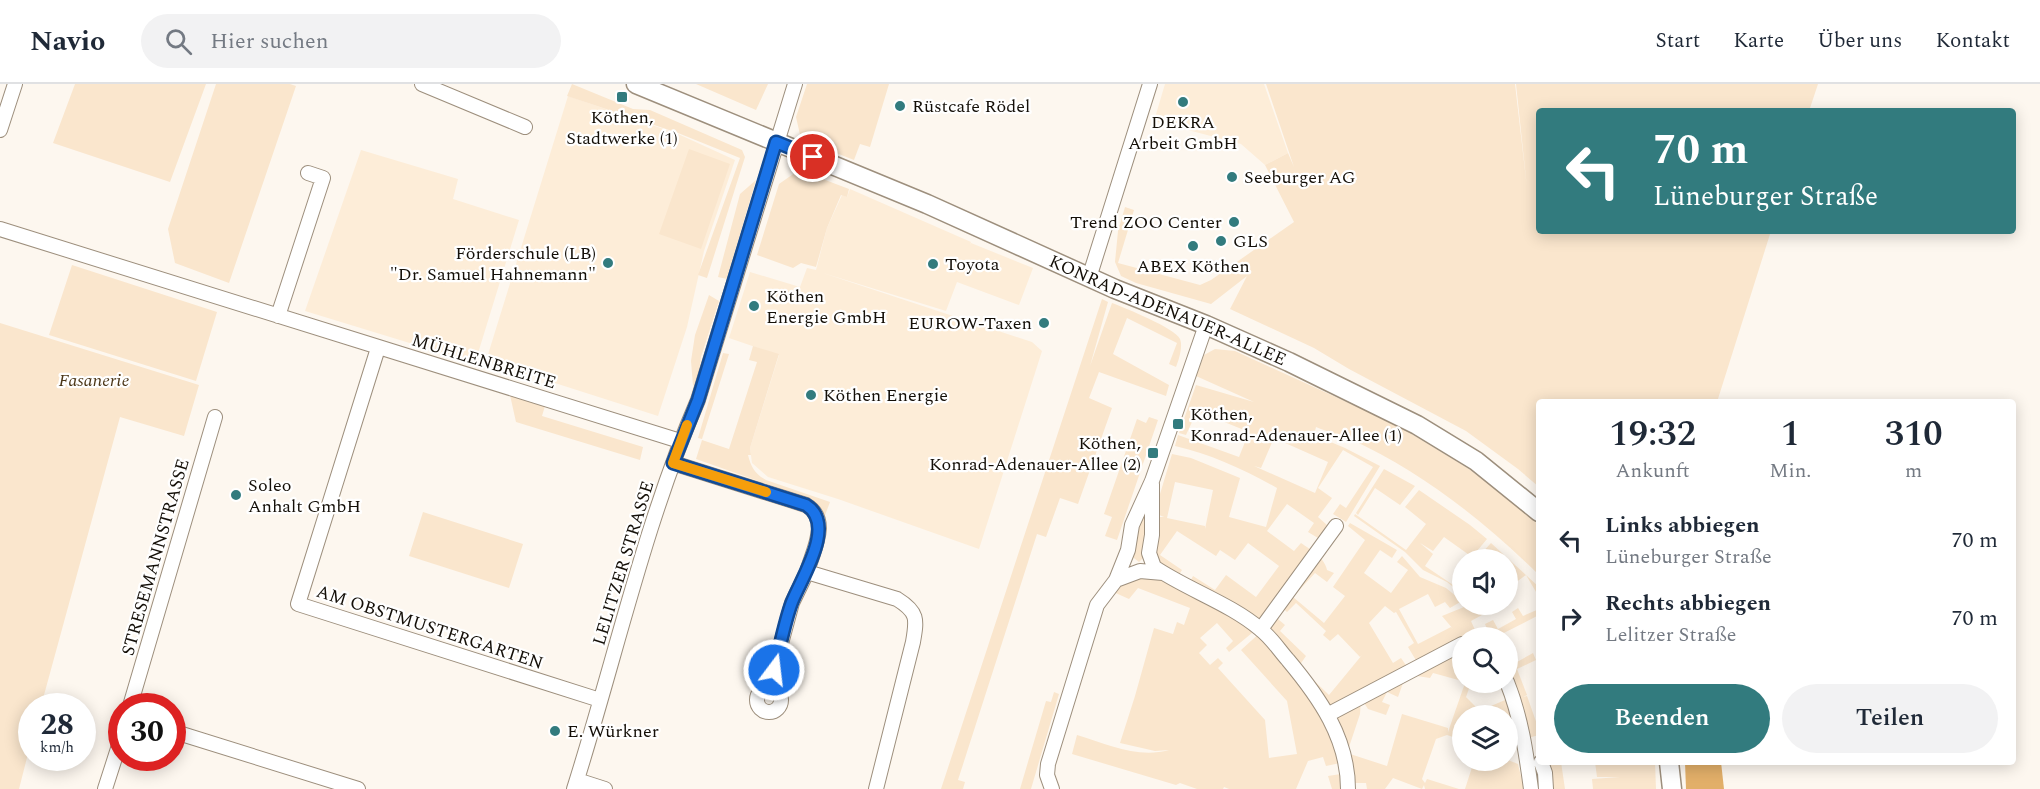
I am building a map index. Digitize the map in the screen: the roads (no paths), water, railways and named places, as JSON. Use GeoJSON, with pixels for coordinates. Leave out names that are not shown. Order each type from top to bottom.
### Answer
{"type":"FeatureCollection","features":[{"type":"Feature","properties":{"kind":"main road","name":"KONRAD-ADENAUER-ALLEE"},"geometry":{"type":"LineString","coordinates":[[636,84],[927,204],[1089,278],[1206,325],[1289,362],[1417,425],[1476,461],[1536,510]]}},
{"type":"Feature","properties":{"kind":"main road"},"geometry":{"type":"LineString","coordinates":[[1669,765],[1672,789]]}},
{"type":"Feature","properties":{"kind":"street"},"geometry":{"type":"LineString","coordinates":[[0,130],[15,84]]}},
{"type":"Feature","properties":{"kind":"street"},"geometry":{"type":"LineString","coordinates":[[422,84],[525,127]]}},
{"type":"Feature","properties":{"kind":"street","name":"LELITZER STRASSE"},"geometry":{"type":"LineString","coordinates":[[605,789],[576,785],[673,463],[698,400],[795,84]]}},
{"type":"Feature","properties":{"kind":"street"},"geometry":{"type":"LineString","coordinates":[[1089,278],[1150,84]]}},
{"type":"Feature","properties":{"kind":"street"},"geometry":{"type":"LineString","coordinates":[[278,316],[322,178],[308,173]]}},
{"type":"Feature","properties":{"kind":"street","name":"MÜHLENBREITE"},"geometry":{"type":"LineString","coordinates":[[0,229],[680,441]]}},
{"type":"Feature","properties":{"kind":"street"},"geometry":{"type":"LineString","coordinates":[[1116,580],[1128,550],[1132,525],[1152,482],[1206,325]]}},
{"type":"Feature","properties":{"kind":"street","name":"AM OBSTMUSTERGARTEN"},"geometry":{"type":"LineString","coordinates":[[378,348],[298,604],[600,700]]}},
{"type":"Feature","properties":{"kind":"street","name":"STRESEMANNSTRASSE"},"geometry":{"type":"LineString","coordinates":[[134,693],[215,417]]}},
{"type":"Feature","properties":{"kind":"street"},"geometry":{"type":"LineString","coordinates":[[673,463],[806,505],[814,510],[820,525],[807,572],[792,603],[770,688]]}},
{"type":"Feature","properties":{"kind":"street"},"geometry":{"type":"LineString","coordinates":[[1152,482],[1152,535],[1149,553],[1154,567],[1261,629],[1314,690],[1329,714],[1345,761],[1348,789]]}},
{"type":"Feature","properties":{"kind":"street"},"geometry":{"type":"LineString","coordinates":[[1261,629],[1336,525]]}},
{"type":"Feature","properties":{"kind":"street"},"geometry":{"type":"LineString","coordinates":[[1128,550],[1132,559],[1164,573]]}},
{"type":"Feature","properties":{"kind":"street"},"geometry":{"type":"LineString","coordinates":[[1052,789],[1047,775],[1048,764],[1097,604],[1116,580],[1149,553]]}},
{"type":"Feature","properties":{"kind":"street"},"geometry":{"type":"LineString","coordinates":[[1116,580],[1140,571],[1164,573]]}},
{"type":"Feature","properties":{"kind":"street"},"geometry":{"type":"LineString","coordinates":[[807,572],[897,599],[910,607],[915,615],[913,642],[875,787]]}},
{"type":"Feature","properties":{"kind":"street"},"geometry":{"type":"LineString","coordinates":[[1329,714],[1452,649]]}},
{"type":"Feature","properties":{"kind":"street"},"geometry":{"type":"LineString","coordinates":[[1511,693],[1523,729],[1531,789]]}},
{"type":"Feature","properties":{"kind":"street"},"geometry":{"type":"LineString","coordinates":[[1523,729],[1536,752]]}},
{"type":"Feature","properties":{"kind":"street"},"geometry":{"type":"LineString","coordinates":[[186,736],[339,786],[358,789]]}},
{"type":"Feature","properties":{"kind":"street"},"geometry":{"type":"LineString","coordinates":[[1542,765],[1546,789]]}},
{"type":"Feature","properties":{"kind":"street"},"geometry":{"type":"LineString","coordinates":[[105,789],[111,771]]}},
{"type":"Feature","properties":{"kind":"place","name":"Köthen, Stadtwerke (1)"},"geometry":{"type":"Point","coordinates":[622,97]}},
{"type":"Feature","properties":{"kind":"place","name":"DEKRA Arbeit GmbH"},"geometry":{"type":"Point","coordinates":[1183,102]}},
{"type":"Feature","properties":{"kind":"place","name":"Rüstcafe Rödel"},"geometry":{"type":"Point","coordinates":[900,106]}},
{"type":"Feature","properties":{"kind":"place","name":"Seeburger AG"},"geometry":{"type":"Point","coordinates":[1232,177]}},
{"type":"Feature","properties":{"kind":"place","name":"Trend ZOO Center"},"geometry":{"type":"Point","coordinates":[1234,222]}},
{"type":"Feature","properties":{"kind":"place","name":"GLS"},"geometry":{"type":"Point","coordinates":[1221,241]}},
{"type":"Feature","properties":{"kind":"place","name":"ABEX Köthen"},"geometry":{"type":"Point","coordinates":[1193,246]}},
{"type":"Feature","properties":{"kind":"place","name":"Förderschule (LB) \"Dr. Samuel Hahnemann\""},"geometry":{"type":"Point","coordinates":[608,263]}},
{"type":"Feature","properties":{"kind":"place","name":"Toyota"},"geometry":{"type":"Point","coordinates":[933,264]}},
{"type":"Feature","properties":{"kind":"place","name":"Köthen Energie GmbH"},"geometry":{"type":"Point","coordinates":[754,306]}},
{"type":"Feature","properties":{"kind":"place","name":"EUROW-Taxen"},"geometry":{"type":"Point","coordinates":[1044,323]}},
{"type":"Feature","properties":{"kind":"place","name":"Köthen Energie"},"geometry":{"type":"Point","coordinates":[811,395]}},
{"type":"Feature","properties":{"kind":"place","name":"Köthen, Konrad-Adenauer-Allee (1)"},"geometry":{"type":"Point","coordinates":[1178,424]}},
{"type":"Feature","properties":{"kind":"place","name":"Köthen, Konrad-Adenauer-Allee (2)"},"geometry":{"type":"Point","coordinates":[1153,453]}},
{"type":"Feature","properties":{"kind":"place","name":"Soleo Anhalt GmbH"},"geometry":{"type":"Point","coordinates":[236,495]}},
{"type":"Feature","properties":{"kind":"place","name":"E. Würkner"},"geometry":{"type":"Point","coordinates":[555,731]}},
{"type":"Feature","properties":{"kind":"park label","name":"Fasanerie"},"geometry":{"type":"Point","coordinates":[94,380]}}]}
